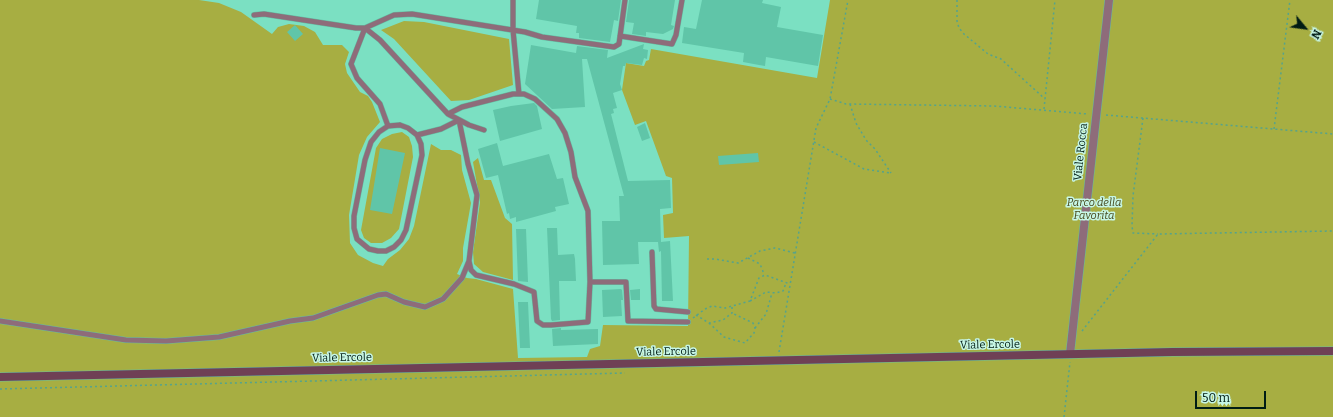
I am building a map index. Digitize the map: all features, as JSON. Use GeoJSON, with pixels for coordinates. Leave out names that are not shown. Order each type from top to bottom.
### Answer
{"type":"FeatureCollection","features":[{"type":"Feature","properties":{"kind":"street","name":"Viale Rocca"},"geometry":{"type":"LineString","coordinates":[[1070,354],[1109,0]]}},
{"type":"Feature","properties":{"kind":"street","name":"Viale Ercole"},"geometry":{"type":"LineString","coordinates":[[0,377],[1070,354],[1333,351]]}},
{"type":"Feature","properties":{"kind":"lane"},"geometry":{"type":"LineString","coordinates":[[513,0],[512,30],[519,94]]}},
{"type":"Feature","properties":{"kind":"lane"},"geometry":{"type":"LineString","coordinates":[[254,14],[264,14],[336,26],[365,28],[394,15],[412,14],[512,30],[542,37],[614,47],[618,44],[620,36],[625,0]]}},
{"type":"Feature","properties":{"kind":"lane"},"geometry":{"type":"LineString","coordinates":[[620,36],[672,44],[676,35],[682,0]]}},
{"type":"Feature","properties":{"kind":"lane"},"geometry":{"type":"LineString","coordinates":[[365,28],[380,40],[448,114],[468,125],[484,130]]}},
{"type":"Feature","properties":{"kind":"lane"},"geometry":{"type":"LineString","coordinates":[[365,28],[351,64],[357,78],[380,104],[388,126]]}},
{"type":"Feature","properties":{"kind":"lane"},"geometry":{"type":"LineString","coordinates":[[448,114],[462,107],[513,94],[519,94],[535,99],[557,119],[565,133],[575,177],[588,211],[590,282],[588,322],[543,325],[537,321],[534,292],[514,284],[476,275],[471,270],[468,261]]}},
{"type":"Feature","properties":{"kind":"lane"},"geometry":{"type":"LineString","coordinates":[[417,135],[441,130],[459,120]]}},
{"type":"Feature","properties":{"kind":"lane"},"geometry":{"type":"LineString","coordinates":[[0,321],[126,340],[166,341],[219,337],[290,321],[313,318],[378,295],[386,294],[404,302],[425,307],[443,299],[462,278],[468,261],[477,195],[468,164],[459,120]]}},
{"type":"Feature","properties":{"kind":"lane"},"geometry":{"type":"LineString","coordinates":[[400,125],[408,128],[417,135],[421,144],[422,155],[406,230],[401,240],[394,247],[386,251],[369,249],[357,238],[354,228],[354,216],[371,142],[379,132],[388,126],[400,125]]}},
{"type":"Feature","properties":{"kind":"lane"},"geometry":{"type":"LineString","coordinates":[[652,252],[654,306],[656,309],[688,312]]}},
{"type":"Feature","properties":{"kind":"lane"},"geometry":{"type":"LineString","coordinates":[[590,282],[626,282],[628,321],[688,322]]}},
{"type":"Feature","properties":{"kind":"path"},"geometry":{"type":"LineString","coordinates":[[778,361],[816,128],[830,99],[848,0]]}},
{"type":"Feature","properties":{"kind":"path"},"geometry":{"type":"LineString","coordinates":[[957,0],[957,21],[959,28],[964,34],[988,54],[1001,59],[1045,99]]}},
{"type":"Feature","properties":{"kind":"path"},"geometry":{"type":"LineString","coordinates":[[1044,109],[1055,0]]}},
{"type":"Feature","properties":{"kind":"path"},"geometry":{"type":"LineString","coordinates":[[1274,129],[1290,0]]}},
{"type":"Feature","properties":{"kind":"path"},"geometry":{"type":"LineString","coordinates":[[830,99],[850,104],[994,106],[1044,109],[1096,115],[1333,134]]}},
{"type":"Feature","properties":{"kind":"path"},"geometry":{"type":"LineString","coordinates":[[814,142],[864,169],[891,173],[875,148],[866,140],[856,123],[850,104]]}},
{"type":"Feature","properties":{"kind":"path"},"geometry":{"type":"LineString","coordinates":[[1143,118],[1133,196],[1133,233],[1158,234],[1333,231]]}},
{"type":"Feature","properties":{"kind":"path"},"geometry":{"type":"LineString","coordinates":[[1081,333],[1158,234]]}},
{"type":"Feature","properties":{"kind":"path"},"geometry":{"type":"LineString","coordinates":[[707,259],[715,258],[738,264],[744,259],[760,251],[775,248],[795,253]]}},
{"type":"Feature","properties":{"kind":"path"},"geometry":{"type":"LineString","coordinates":[[748,258],[760,264],[765,275],[790,284]]}},
{"type":"Feature","properties":{"kind":"path"},"geometry":{"type":"LineString","coordinates":[[750,301],[759,278],[765,275]]}},
{"type":"Feature","properties":{"kind":"path"},"geometry":{"type":"LineString","coordinates":[[688,322],[712,306],[725,308],[750,301],[766,292],[772,293],[783,291],[786,283]]}},
{"type":"Feature","properties":{"kind":"path"},"geometry":{"type":"LineString","coordinates":[[697,315],[709,323],[724,337],[745,343],[754,333],[755,328],[766,314],[772,293]]}},
{"type":"Feature","properties":{"kind":"path"},"geometry":{"type":"LineString","coordinates":[[732,306],[732,313]]}},
{"type":"Feature","properties":{"kind":"path"},"geometry":{"type":"LineString","coordinates":[[732,313],[753,323],[755,328]]}},
{"type":"Feature","properties":{"kind":"path"},"geometry":{"type":"LineString","coordinates":[[709,323],[723,320],[732,313]]}},
{"type":"Feature","properties":{"kind":"path"},"geometry":{"type":"LineString","coordinates":[[1064,417],[1070,354]]}},
{"type":"Feature","properties":{"kind":"path"},"geometry":{"type":"LineString","coordinates":[[0,389],[626,373]]}},
{"type":"Feature","properties":{"kind":"green space","name":"Parco della Favorita"},"geometry":{"type":"Polygon","coordinates":[[[0,0],[199,0],[219,3],[241,12],[272,34],[278,27],[289,24],[304,26],[315,32],[323,45],[342,45],[349,52],[345,64],[347,73],[360,92],[368,96],[380,122],[367,137],[359,155],[349,215],[350,243],[358,255],[373,263],[383,266],[388,259],[400,250],[409,239],[414,226],[431,144],[441,150],[451,150],[461,155],[462,170],[471,203],[463,248],[463,261],[457,274],[467,278],[513,289],[518,358],[587,357],[590,349],[600,346],[603,325],[688,326],[689,236],[664,238],[663,215],[673,213],[672,178],[666,176],[646,121],[635,125],[622,90],[626,63],[644,66],[646,61],[649,60],[651,49],[817,78],[830,0],[1333,0],[1333,417],[0,417],[0,0]]]}},
{"type":"Feature","properties":{"kind":"green space"},"geometry":{"type":"Polygon","coordinates":[[[404,21],[424,22],[509,39],[513,85],[469,100],[451,101],[394,39],[381,30],[404,21]]]}},
{"type":"Feature","properties":{"kind":"green space"},"geometry":{"type":"Polygon","coordinates":[[[402,132],[409,137],[413,157],[399,229],[391,238],[382,243],[371,243],[364,238],[361,230],[376,148],[382,139],[392,134],[402,132]]]}},
{"type":"Feature","properties":{"kind":"green space"},"geometry":{"type":"Polygon","coordinates":[[[478,158],[484,180],[491,180],[505,218],[512,224],[513,280],[483,272],[474,264],[473,252],[480,202],[473,162],[478,158]]]}},
{"type":"Feature","properties":{"kind":"building"},"geometry":{"type":"Polygon","coordinates":[[[539,0],[621,0],[618,21],[614,20],[610,42],[579,38],[579,33],[576,33],[577,26],[536,19],[539,0]]]}},
{"type":"Feature","properties":{"kind":"building"},"geometry":{"type":"Polygon","coordinates":[[[629,0],[675,0],[671,25],[674,26],[673,29],[663,34],[646,32],[646,36],[632,34],[634,23],[626,22],[629,0]]]}},
{"type":"Feature","properties":{"kind":"building"},"geometry":{"type":"Polygon","coordinates":[[[702,0],[763,0],[762,3],[781,7],[777,27],[823,35],[818,66],[766,57],[765,66],[759,65],[743,62],[744,53],[682,43],[684,27],[696,29],[702,0]]]}},
{"type":"Feature","properties":{"kind":"building"},"geometry":{"type":"Polygon","coordinates":[[[295,25],[303,34],[295,41],[287,32],[295,25]]]}},
{"type":"Feature","properties":{"kind":"building"},"geometry":{"type":"Polygon","coordinates":[[[644,44],[643,49],[648,50],[647,59],[644,58],[642,65],[626,63],[625,66],[623,66],[620,84],[622,90],[613,93],[617,108],[613,109],[614,113],[611,114],[628,181],[670,180],[671,208],[660,209],[661,242],[670,241],[673,301],[662,301],[661,251],[659,252],[658,242],[638,242],[639,264],[603,265],[602,221],[620,221],[619,196],[624,196],[587,59],[582,59],[585,107],[552,109],[525,84],[531,45],[576,53],[577,46],[608,50],[607,58],[644,44]]]}},
{"type":"Feature","properties":{"kind":"building"},"geometry":{"type":"Polygon","coordinates":[[[534,103],[537,106],[542,129],[500,141],[493,110],[534,103]]]}},
{"type":"Feature","properties":{"kind":"building"},"geometry":{"type":"Polygon","coordinates":[[[645,123],[650,138],[642,141],[637,127],[645,123]]]}},
{"type":"Feature","properties":{"kind":"building"},"geometry":{"type":"Polygon","coordinates":[[[497,143],[503,166],[549,154],[557,179],[563,178],[569,204],[555,207],[556,211],[516,222],[516,217],[510,219],[509,213],[507,214],[498,175],[486,178],[478,149],[497,143]]]}},
{"type":"Feature","properties":{"kind":"building"},"geometry":{"type":"Polygon","coordinates":[[[380,148],[405,153],[392,214],[370,210],[380,148]]]}},
{"type":"Feature","properties":{"kind":"building"},"geometry":{"type":"Polygon","coordinates":[[[758,153],[759,162],[719,165],[718,156],[758,153]]]}},
{"type":"Feature","properties":{"kind":"building"},"geometry":{"type":"Polygon","coordinates":[[[547,228],[557,228],[558,255],[574,254],[575,259],[576,281],[559,281],[560,320],[552,321],[551,319],[547,228]]]}},
{"type":"Feature","properties":{"kind":"building"},"geometry":{"type":"Polygon","coordinates":[[[516,229],[526,229],[528,282],[518,281],[516,229]]]}},
{"type":"Feature","properties":{"kind":"building"},"geometry":{"type":"Polygon","coordinates":[[[621,289],[623,300],[621,300],[622,316],[603,317],[602,290],[621,289]]]}},
{"type":"Feature","properties":{"kind":"building"},"geometry":{"type":"Polygon","coordinates":[[[640,289],[640,300],[631,300],[630,290],[640,289]]]}},
{"type":"Feature","properties":{"kind":"building"},"geometry":{"type":"Polygon","coordinates":[[[518,302],[528,302],[530,348],[520,348],[518,302]]]}},
{"type":"Feature","properties":{"kind":"building"},"geometry":{"type":"Polygon","coordinates":[[[561,328],[561,330],[598,329],[598,344],[553,346],[552,329],[561,328]]]}}]}
